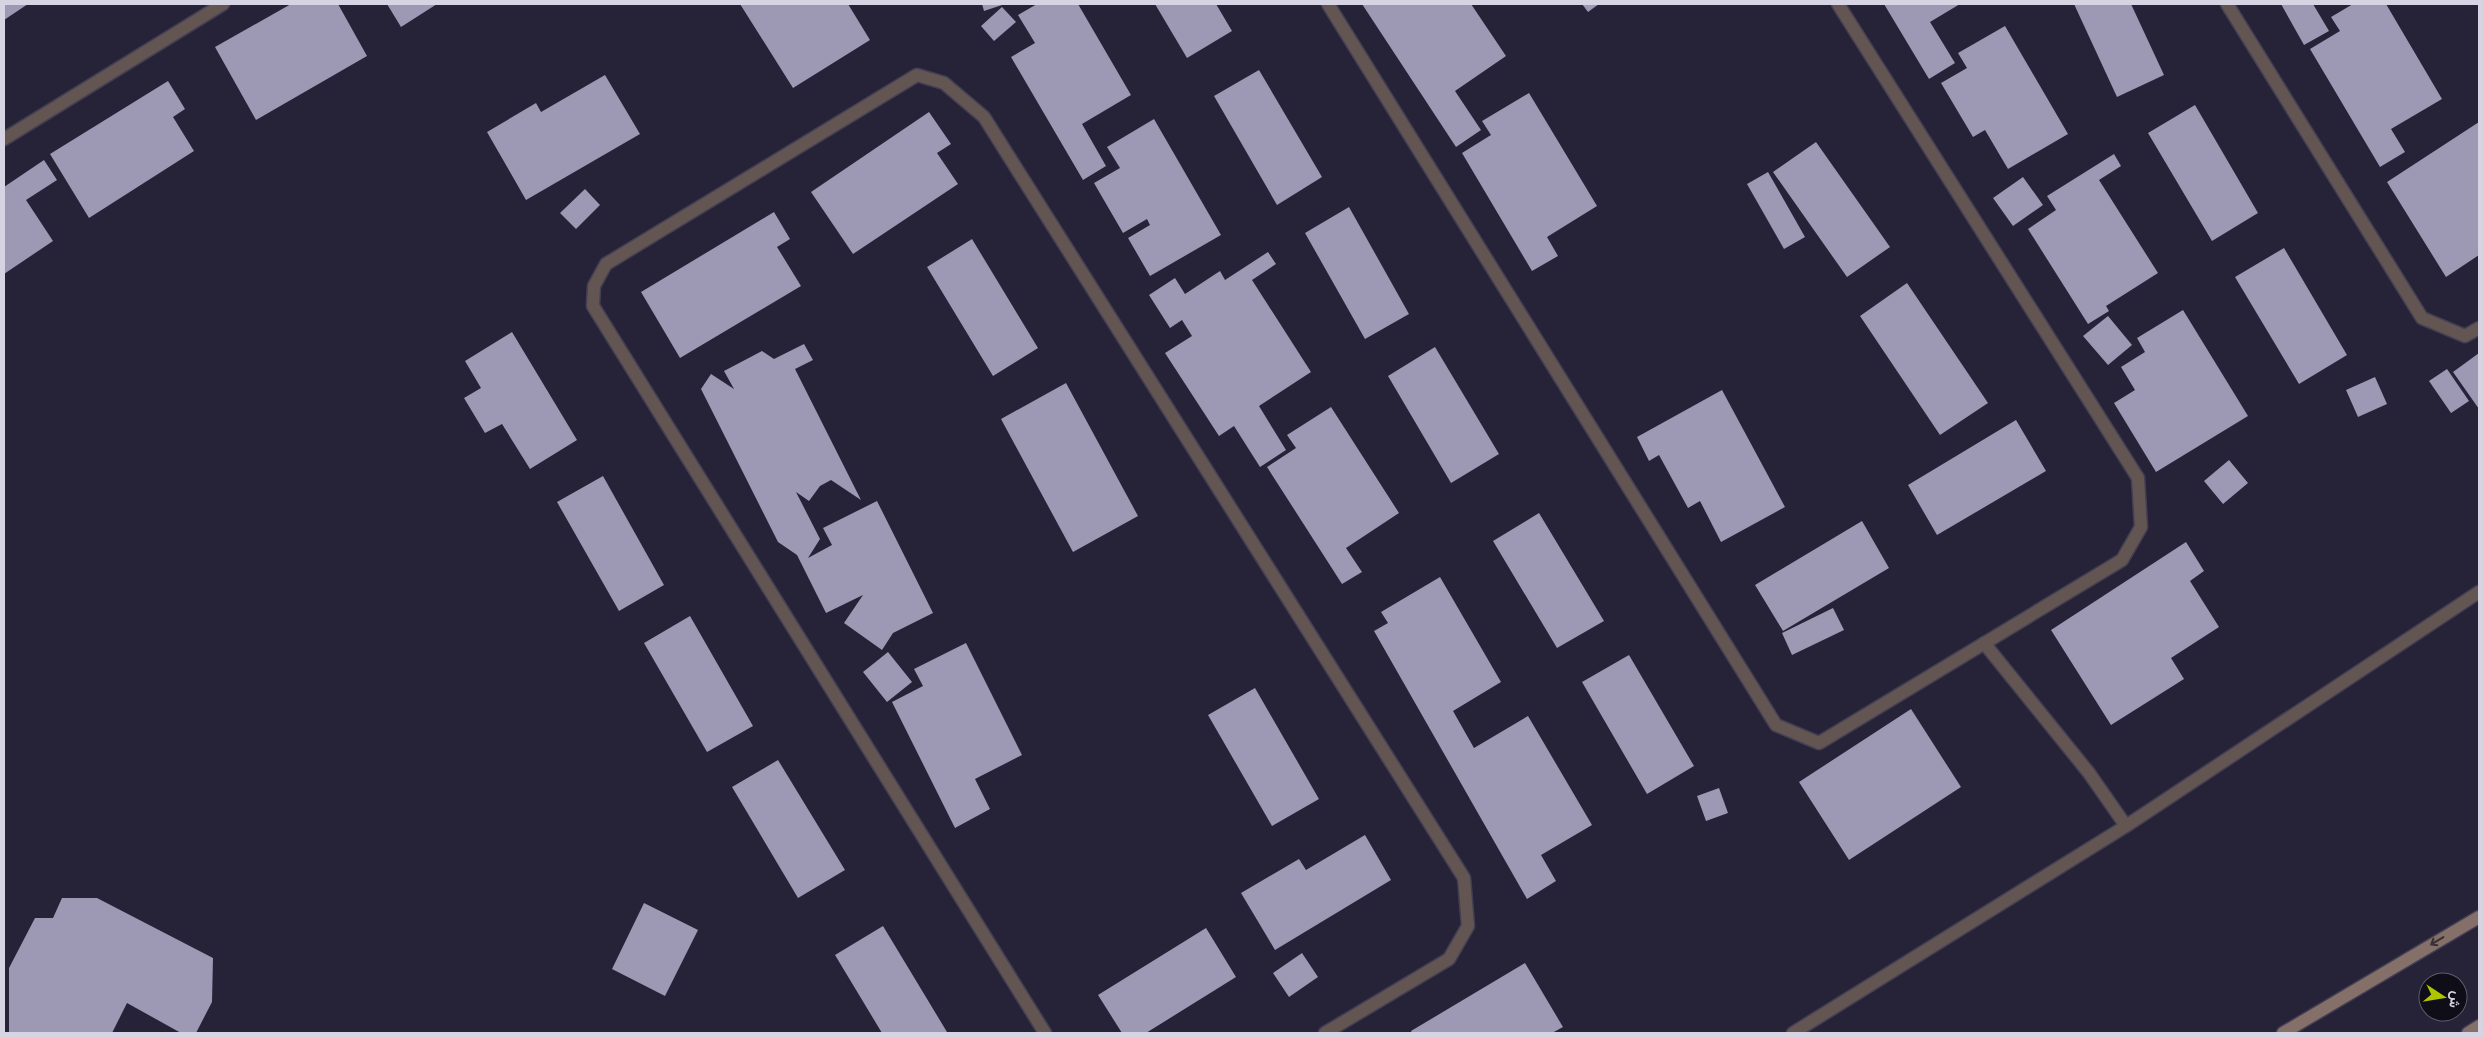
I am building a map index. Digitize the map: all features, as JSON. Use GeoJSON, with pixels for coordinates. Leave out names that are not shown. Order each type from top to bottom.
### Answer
{"type":"FeatureCollection","features":[{"type":"Feature","properties":{"kind":"street"},"geometry":{"type":"LineString","coordinates":[[4,139],[223,4]]}},
{"type":"Feature","properties":{"kind":"street"},"geometry":{"type":"LineString","coordinates":[[1328,4],[1776,725],[1819,743],[2122,560],[2141,527],[2138,478],[1838,4]]}},
{"type":"Feature","properties":{"kind":"street"},"geometry":{"type":"LineString","coordinates":[[2227,4],[2422,318],[2465,336],[2479,328]]}},
{"type":"Feature","properties":{"kind":"street"},"geometry":{"type":"LineString","coordinates":[[1045,1033],[593,306],[594,286],[606,264],[917,75],[944,83],[984,118],[1464,878],[1468,926],[1448,959],[1325,1033]]}},
{"type":"Feature","properties":{"kind":"street"},"geometry":{"type":"LineString","coordinates":[[1793,1033],[2126,826],[2479,592]]}},
{"type":"Feature","properties":{"kind":"street"},"geometry":{"type":"LineString","coordinates":[[1984,643],[2089,773],[2126,826]]}},
{"type":"Feature","properties":{"kind":"street"},"geometry":{"type":"LineString","coordinates":[[2283,1033],[2479,916]]}},
{"type":"Feature","properties":{"kind":"street"},"geometry":{"type":"LineString","coordinates":[[2468,1033],[2479,1026]]}},
{"type":"Feature","properties":{"kind":"building"},"geometry":{"type":"Polygon","coordinates":[[[4,4],[28,4],[4,20],[4,4]]]}},
{"type":"Feature","properties":{"kind":"building"},"geometry":{"type":"Polygon","coordinates":[[[291,4],[338,4],[367,56],[256,120],[215,47],[291,4]]]}},
{"type":"Feature","properties":{"kind":"building"},"geometry":{"type":"Polygon","coordinates":[[[387,4],[437,4],[401,27],[387,4]]]}},
{"type":"Feature","properties":{"kind":"building"},"geometry":{"type":"Polygon","coordinates":[[[740,4],[848,4],[870,40],[793,88],[740,4]]]}},
{"type":"Feature","properties":{"kind":"building"},"geometry":{"type":"Polygon","coordinates":[[[982,4],[1005,4],[984,11],[982,4]]]}},
{"type":"Feature","properties":{"kind":"building"},"geometry":{"type":"Polygon","coordinates":[[[1037,4],[1078,4],[1131,95],[1082,124],[1106,166],[1083,180],[1011,57],[1035,43],[1018,15],[1037,4]]]}},
{"type":"Feature","properties":{"kind":"building"},"geometry":{"type":"Polygon","coordinates":[[[1155,4],[1216,4],[1232,31],[1187,58],[1155,4]]]}},
{"type":"Feature","properties":{"kind":"building"},"geometry":{"type":"Polygon","coordinates":[[[1362,4],[1471,4],[1506,56],[1455,91],[1481,130],[1456,147],[1362,4]]]}},
{"type":"Feature","properties":{"kind":"building"},"geometry":{"type":"Polygon","coordinates":[[[1582,4],[1599,4],[1588,12],[1582,4]]]}},
{"type":"Feature","properties":{"kind":"building"},"geometry":{"type":"Polygon","coordinates":[[[1884,4],[1960,4],[1930,22],[1955,63],[1929,79],[1884,4]]]}},
{"type":"Feature","properties":{"kind":"building"},"geometry":{"type":"Polygon","coordinates":[[[2074,4],[2131,4],[2164,75],[2117,97],[2074,4]]]}},
{"type":"Feature","properties":{"kind":"building"},"geometry":{"type":"Polygon","coordinates":[[[2281,4],[2313,4],[2329,31],[2304,45],[2281,4]]]}},
{"type":"Feature","properties":{"kind":"building"},"geometry":{"type":"Polygon","coordinates":[[[2353,4],[2386,4],[2442,99],[2391,129],[2405,152],[2380,167],[2310,49],[2340,31],[2331,17],[2353,4]]]}},
{"type":"Feature","properties":{"kind":"building"},"geometry":{"type":"Polygon","coordinates":[[[1002,7],[1016,22],[994,41],[981,26],[1002,7]]]}},
{"type":"Feature","properties":{"kind":"building"},"geometry":{"type":"Polygon","coordinates":[[[2005,26],[2068,134],[2008,169],[1985,130],[1973,137],[1941,83],[1967,68],[1958,53],[2005,26]]]}},
{"type":"Feature","properties":{"kind":"building"},"geometry":{"type":"Polygon","coordinates":[[[1259,70],[1322,177],[1277,205],[1214,96],[1259,70]]]}},
{"type":"Feature","properties":{"kind":"building"},"geometry":{"type":"Polygon","coordinates":[[[605,75],[640,134],[526,200],[487,132],[536,103],[541,112],[605,75]]]}},
{"type":"Feature","properties":{"kind":"building"},"geometry":{"type":"Polygon","coordinates":[[[168,81],[185,109],[173,117],[194,151],[89,218],[50,154],[168,81]]]}},
{"type":"Feature","properties":{"kind":"building"},"geometry":{"type":"Polygon","coordinates":[[[1529,93],[1597,206],[1547,237],[1558,256],[1532,271],[1462,153],[1491,135],[1482,121],[1529,93]]]}},
{"type":"Feature","properties":{"kind":"building"},"geometry":{"type":"Polygon","coordinates":[[[2195,105],[2258,213],[2212,241],[2148,133],[2195,105]]]}},
{"type":"Feature","properties":{"kind":"building"},"geometry":{"type":"Polygon","coordinates":[[[929,112],[951,144],[937,153],[958,184],[853,254],[811,192],[929,112]]]}},
{"type":"Feature","properties":{"kind":"building"},"geometry":{"type":"Polygon","coordinates":[[[1154,119],[1221,235],[1150,276],[1128,238],[1150,225],[1147,219],[1123,233],[1094,183],[1120,168],[1107,147],[1154,119]]]}},
{"type":"Feature","properties":{"kind":"building"},"geometry":{"type":"Polygon","coordinates":[[[2479,122],[2479,255],[2446,277],[2387,182],[2479,122]]]}},
{"type":"Feature","properties":{"kind":"building"},"geometry":{"type":"Polygon","coordinates":[[[1816,142],[1890,247],[1847,277],[1773,172],[1816,142]]]}},
{"type":"Feature","properties":{"kind":"building"},"geometry":{"type":"Polygon","coordinates":[[[2114,154],[2121,166],[2099,180],[2158,273],[2106,306],[2109,311],[2088,324],[2028,229],[2056,210],[2047,196],[2114,154]]]}},
{"type":"Feature","properties":{"kind":"building"},"geometry":{"type":"Polygon","coordinates":[[[44,160],[57,180],[26,200],[53,241],[4,274],[4,187],[44,160]]]}},
{"type":"Feature","properties":{"kind":"building"},"geometry":{"type":"Polygon","coordinates":[[[1768,172],[1805,237],[1784,249],[1747,184],[1768,172]]]}},
{"type":"Feature","properties":{"kind":"building"},"geometry":{"type":"Polygon","coordinates":[[[2023,177],[2043,205],[2013,226],[1993,198],[2023,177]]]}},
{"type":"Feature","properties":{"kind":"building"},"geometry":{"type":"Polygon","coordinates":[[[585,189],[600,205],[576,229],[560,213],[585,189]]]}},
{"type":"Feature","properties":{"kind":"building"},"geometry":{"type":"Polygon","coordinates":[[[1349,207],[1409,314],[1365,339],[1305,233],[1349,207]]]}},
{"type":"Feature","properties":{"kind":"building"},"geometry":{"type":"Polygon","coordinates":[[[774,212],[790,239],[777,247],[801,286],[680,358],[641,292],[774,212]]]}},
{"type":"Feature","properties":{"kind":"building"},"geometry":{"type":"Polygon","coordinates":[[[972,239],[1038,348],[993,376],[927,267],[972,239]]]}},
{"type":"Feature","properties":{"kind":"building"},"geometry":{"type":"Polygon","coordinates":[[[2284,248],[2347,355],[2299,384],[2235,277],[2284,248]]]}},
{"type":"Feature","properties":{"kind":"building"},"geometry":{"type":"Polygon","coordinates":[[[1268,252],[1276,264],[1252,280],[1311,372],[1259,406],[1286,450],[1260,467],[1234,426],[1219,436],[1165,353],[1192,336],[1182,320],[1170,328],[1149,295],[1175,278],[1185,294],[1220,271],[1225,280],[1268,252]]]}},
{"type":"Feature","properties":{"kind":"building"},"geometry":{"type":"Polygon","coordinates":[[[1907,283],[1988,403],[1940,435],[1860,316],[1907,283]]]}},
{"type":"Feature","properties":{"kind":"building"},"geometry":{"type":"Polygon","coordinates":[[[2183,310],[2248,416],[2156,472],[2114,403],[2135,390],[2121,367],[2145,352],[2137,338],[2183,310]]]}},
{"type":"Feature","properties":{"kind":"building"},"geometry":{"type":"Polygon","coordinates":[[[2108,316],[2132,345],[2108,365],[2083,336],[2108,316]]]}},
{"type":"Feature","properties":{"kind":"building"},"geometry":{"type":"Polygon","coordinates":[[[512,332],[577,440],[530,469],[502,424],[485,433],[464,398],[481,388],[465,361],[512,332]]]}},
{"type":"Feature","properties":{"kind":"building"},"geometry":{"type":"Polygon","coordinates":[[[804,344],[813,360],[795,369],[861,500],[831,480],[820,486],[809,501],[796,492],[820,539],[808,558],[832,545],[823,528],[877,501],[933,613],[893,633],[882,650],[844,623],[863,595],[826,613],[797,555],[778,542],[701,389],[711,374],[734,389],[724,371],[762,351],[774,359],[804,344]]]}},
{"type":"Feature","properties":{"kind":"building"},"geometry":{"type":"Polygon","coordinates":[[[1435,347],[1499,454],[1451,483],[1388,376],[1435,347]]]}},
{"type":"Feature","properties":{"kind":"building"},"geometry":{"type":"Polygon","coordinates":[[[2479,353],[2479,409],[2453,372],[2479,353]]]}},
{"type":"Feature","properties":{"kind":"building"},"geometry":{"type":"Polygon","coordinates":[[[2447,369],[2469,401],[2451,413],[2429,381],[2447,369]]]}},
{"type":"Feature","properties":{"kind":"building"},"geometry":{"type":"Polygon","coordinates":[[[2375,377],[2387,404],[2358,417],[2346,390],[2375,377]]]}},
{"type":"Feature","properties":{"kind":"building"},"geometry":{"type":"Polygon","coordinates":[[[1066,383],[1138,516],[1073,552],[1001,419],[1066,383]]]}},
{"type":"Feature","properties":{"kind":"building"},"geometry":{"type":"Polygon","coordinates":[[[1722,390],[1785,507],[1721,542],[1700,501],[1688,508],[1659,455],[1649,461],[1637,437],[1722,390]]]}},
{"type":"Feature","properties":{"kind":"building"},"geometry":{"type":"Polygon","coordinates":[[[1331,407],[1399,513],[1346,548],[1362,572],[1342,584],[1267,467],[1296,448],[1287,435],[1331,407]]]}},
{"type":"Feature","properties":{"kind":"building"},"geometry":{"type":"Polygon","coordinates":[[[2016,420],[2046,471],[1937,535],[1908,485],[2016,420]]]}},
{"type":"Feature","properties":{"kind":"building"},"geometry":{"type":"Polygon","coordinates":[[[2229,460],[2248,483],[2223,504],[2204,481],[2229,460]]]}},
{"type":"Feature","properties":{"kind":"building"},"geometry":{"type":"Polygon","coordinates":[[[603,476],[664,585],[619,611],[557,502],[603,476]]]}},
{"type":"Feature","properties":{"kind":"building"},"geometry":{"type":"Polygon","coordinates":[[[1539,513],[1604,621],[1557,648],[1493,541],[1539,513]]]}},
{"type":"Feature","properties":{"kind":"building"},"geometry":{"type":"Polygon","coordinates":[[[1862,521],[1889,568],[1783,631],[1755,585],[1862,521]]]}},
{"type":"Feature","properties":{"kind":"building"},"geometry":{"type":"Polygon","coordinates":[[[2186,542],[2204,571],[2190,581],[2219,627],[2171,658],[2184,679],[2111,725],[2051,630],[2186,542]]]}},
{"type":"Feature","properties":{"kind":"building"},"geometry":{"type":"Polygon","coordinates":[[[1440,577],[1501,682],[1453,711],[1474,748],[1528,716],[1592,825],[1541,855],[1556,881],[1527,899],[1374,631],[1388,623],[1381,612],[1440,577]]]}},
{"type":"Feature","properties":{"kind":"building"},"geometry":{"type":"Polygon","coordinates":[[[1833,608],[1844,630],[1792,655],[1782,633],[1833,608]]]}},
{"type":"Feature","properties":{"kind":"building"},"geometry":{"type":"Polygon","coordinates":[[[690,616],[753,726],[707,752],[644,643],[690,616]]]}},
{"type":"Feature","properties":{"kind":"building"},"geometry":{"type":"Polygon","coordinates":[[[966,643],[1022,755],[975,779],[990,809],[955,828],[892,702],[923,686],[914,669],[966,643]]]}},
{"type":"Feature","properties":{"kind":"building"},"geometry":{"type":"Polygon","coordinates":[[[888,652],[912,682],[887,702],[863,672],[888,652]]]}},
{"type":"Feature","properties":{"kind":"building"},"geometry":{"type":"Polygon","coordinates":[[[1629,655],[1694,766],[1647,794],[1582,682],[1629,655]]]}},
{"type":"Feature","properties":{"kind":"building"},"geometry":{"type":"Polygon","coordinates":[[[1255,688],[1319,799],[1272,826],[1208,715],[1255,688]]]}},
{"type":"Feature","properties":{"kind":"building"},"geometry":{"type":"Polygon","coordinates":[[[1911,709],[1961,787],[1849,860],[1799,782],[1911,709]]]}},
{"type":"Feature","properties":{"kind":"building"},"geometry":{"type":"Polygon","coordinates":[[[778,760],[845,870],[798,898],[732,787],[778,760]]]}},
{"type":"Feature","properties":{"kind":"building"},"geometry":{"type":"Polygon","coordinates":[[[1719,788],[1728,813],[1706,821],[1697,796],[1719,788]]]}},
{"type":"Feature","properties":{"kind":"building"},"geometry":{"type":"Polygon","coordinates":[[[1365,835],[1391,880],[1275,950],[1241,893],[1299,859],[1306,870],[1365,835]]]}},
{"type":"Feature","properties":{"kind":"building"},"geometry":{"type":"Polygon","coordinates":[[[62,898],[97,898],[213,958],[212,1002],[196,1033],[181,1033],[127,1003],[112,1033],[9,1033],[9,968],[35,918],[53,918],[62,898]]]}},
{"type":"Feature","properties":{"kind":"building"},"geometry":{"type":"Polygon","coordinates":[[[644,903],[698,930],[665,996],[612,969],[644,903]]]}},
{"type":"Feature","properties":{"kind":"building"},"geometry":{"type":"Polygon","coordinates":[[[883,926],[947,1032],[882,1033],[835,955],[883,926]]]}},
{"type":"Feature","properties":{"kind":"building"},"geometry":{"type":"Polygon","coordinates":[[[1206,928],[1236,977],[1146,1033],[1122,1033],[1098,995],[1206,928]]]}},
{"type":"Feature","properties":{"kind":"building"},"geometry":{"type":"Polygon","coordinates":[[[1302,953],[1318,977],[1289,997],[1273,973],[1302,953]]]}},
{"type":"Feature","properties":{"kind":"building"},"geometry":{"type":"Polygon","coordinates":[[[1525,963],[1563,1027],[1552,1033],[1412,1033],[1411,1031],[1525,963]]]}}]}
